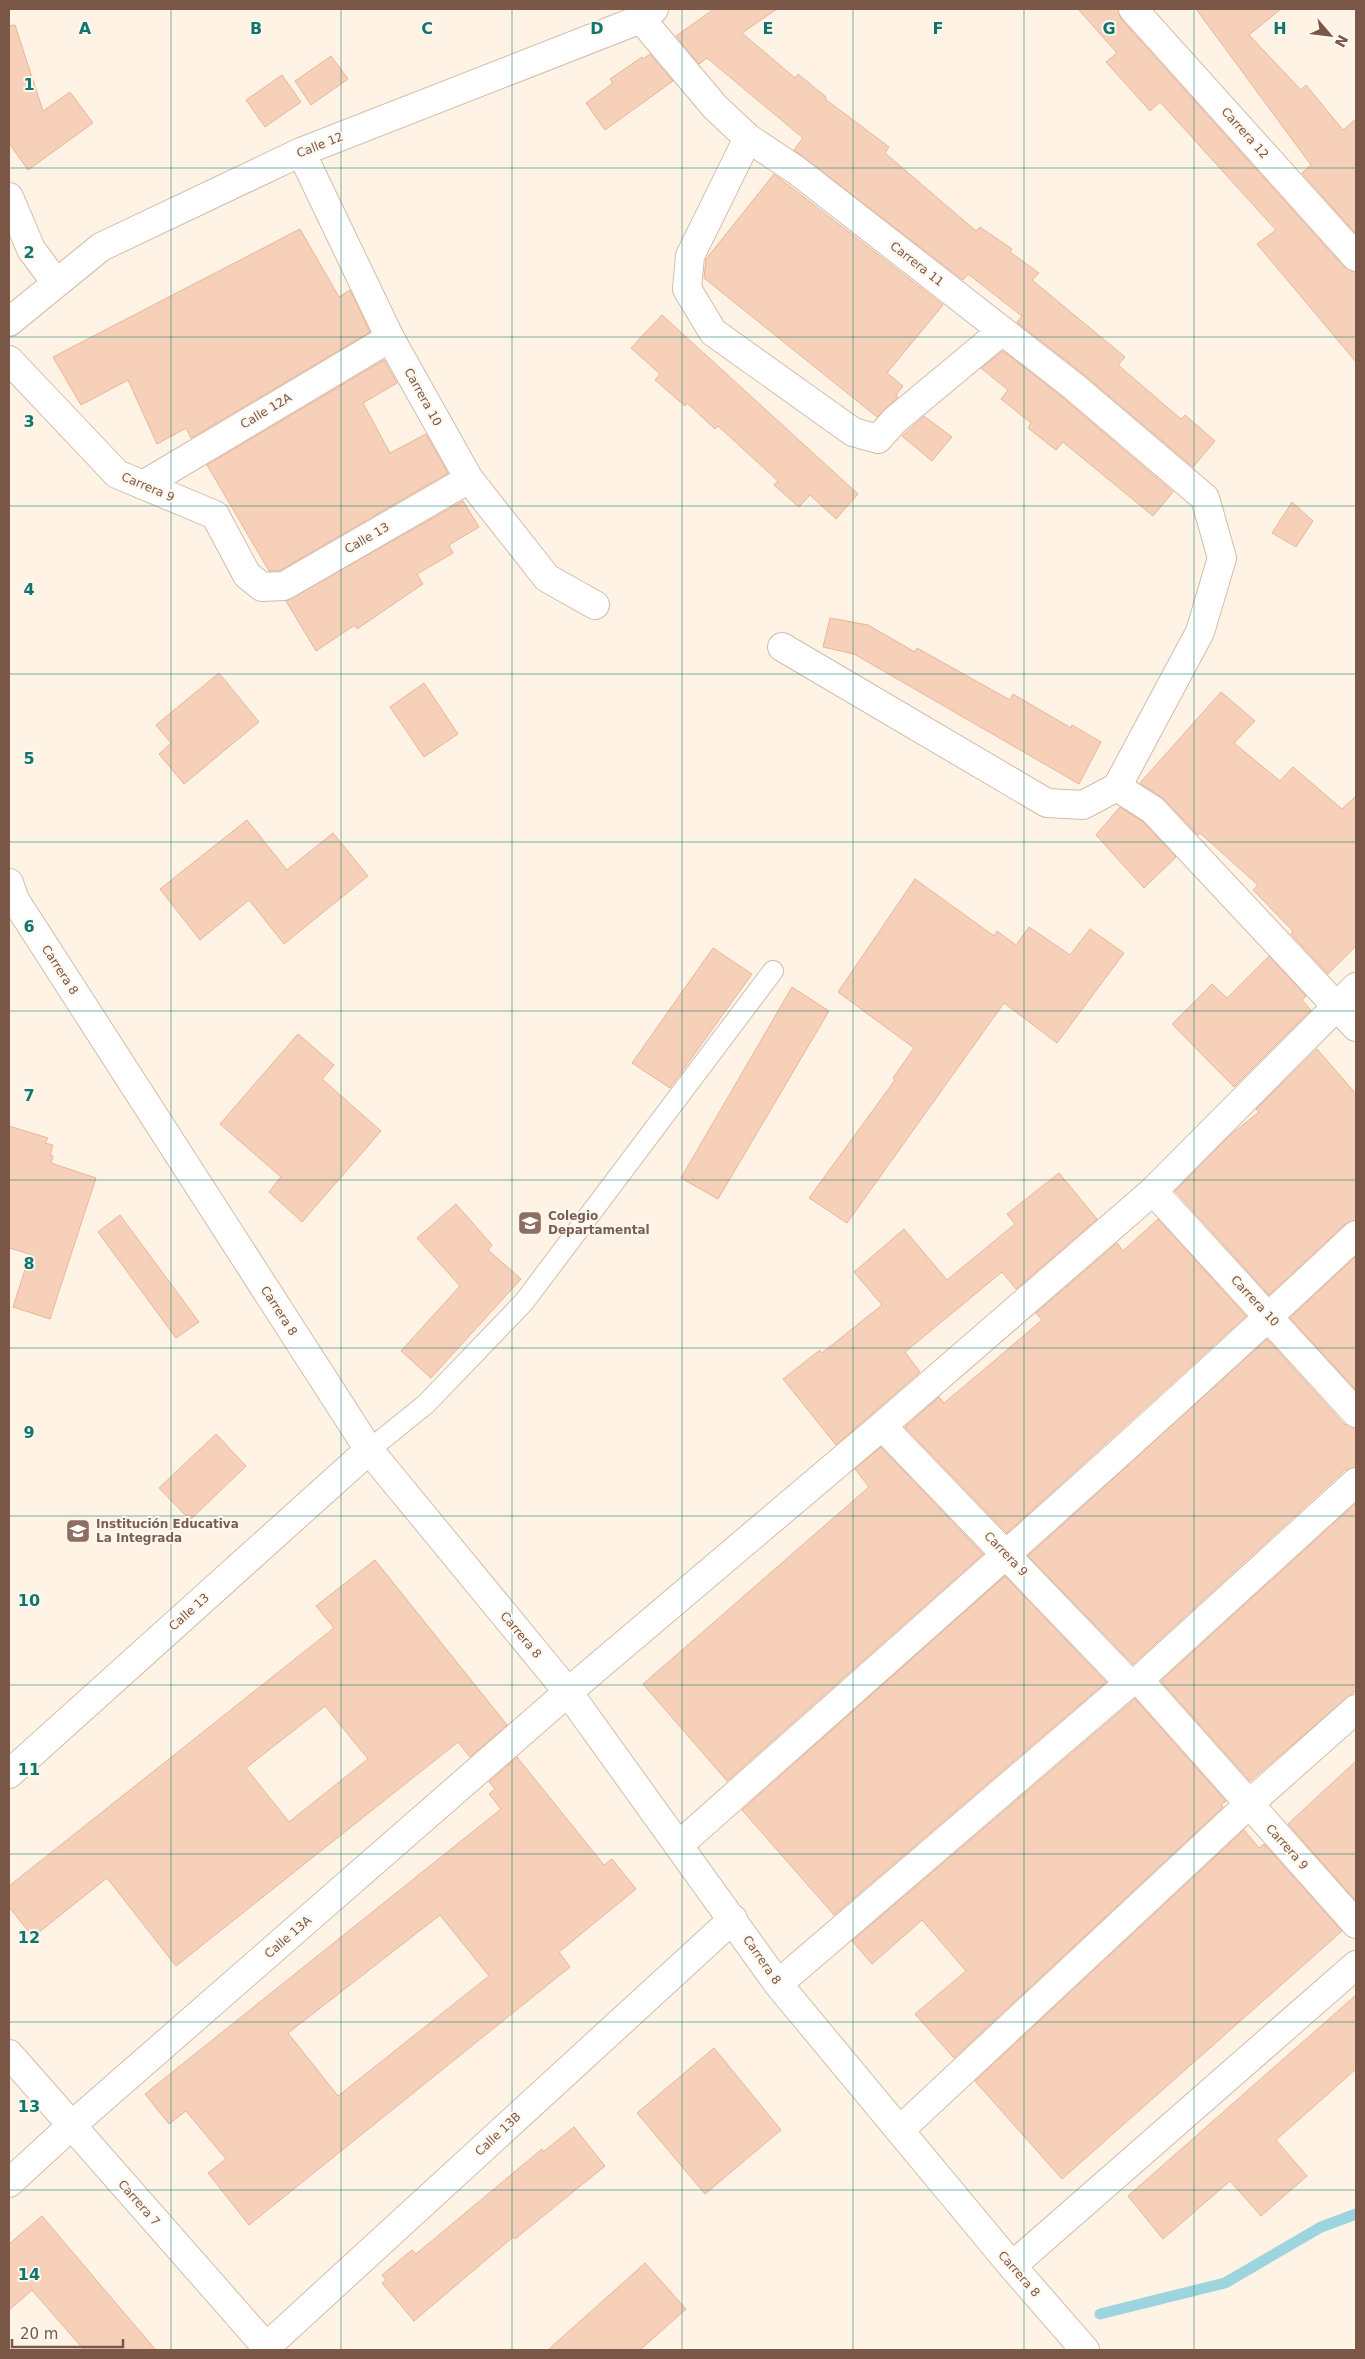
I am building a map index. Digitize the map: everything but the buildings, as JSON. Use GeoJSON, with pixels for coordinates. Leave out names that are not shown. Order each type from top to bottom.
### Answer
{"type":"FeatureCollection","features":[{"type":"Feature","properties":{"kind":"street","name":"Carrera 12"},"geometry":{"type":"LineString","coordinates":[[1133,9],[1356,257]]}},
{"type":"Feature","properties":{"kind":"street","name":"Carrera 11"},"geometry":{"type":"LineString","coordinates":[[648,14],[715,107],[748,138],[796,170],[1072,385],[1205,498],[1222,558],[1200,632],[1117,787]]}},
{"type":"Feature","properties":{"kind":"street","name":"Calle 12"},"geometry":{"type":"LineString","coordinates":[[9,322],[101,247],[301,152],[648,14]]}},
{"type":"Feature","properties":{"kind":"street"},"geometry":{"type":"LineString","coordinates":[[748,138],[690,256],[687,289],[713,332],[853,432],[878,439],[895,420],[1002,330]]}},
{"type":"Feature","properties":{"kind":"street","name":"Carrera 10"},"geometry":{"type":"LineString","coordinates":[[301,152],[390,338],[469,479],[548,578],[595,605]]}},
{"type":"Feature","properties":{"kind":"street"},"geometry":{"type":"LineString","coordinates":[[9,198],[31,248],[56,283]]}},
{"type":"Feature","properties":{"kind":"street","name":"Calle 12A"},"geometry":{"type":"LineString","coordinates":[[143,485],[390,338]]}},
{"type":"Feature","properties":{"kind":"street","name":"Carrera 9"},"geometry":{"type":"LineString","coordinates":[[9,360],[117,474],[214,515],[247,575],[262,587]]}},
{"type":"Feature","properties":{"kind":"street","name":"Calle 13"},"geometry":{"type":"LineString","coordinates":[[262,587],[284,586],[469,479]]}},
{"type":"Feature","properties":{"kind":"street"},"geometry":{"type":"LineString","coordinates":[[782,647],[1047,803],[1083,805],[1117,787],[1153,810],[1356,1027]]}},
{"type":"Feature","properties":{"kind":"street","name":"Carrera 8"},"geometry":{"type":"LineString","coordinates":[[11,896],[369,1450],[568,1692],[733,1918],[778,1984],[1012,2266],[1085,2350]]}},
{"type":"Feature","properties":{"kind":"street","name":"Calle 13A"},"geometry":{"type":"LineString","coordinates":[[9,2183],[568,1692],[882,1426],[1153,1190],[1356,987]]}},
{"type":"Feature","properties":{"kind":"street","name":"Carrera 10"},"geometry":{"type":"LineString","coordinates":[[1153,1190],[1356,1413]]}},
{"type":"Feature","properties":{"kind":"street"},"geometry":{"type":"LineString","coordinates":[[679,1845],[1007,1554],[1269,1317],[1356,1235]]}},
{"type":"Feature","properties":{"kind":"street","name":"Carrera 9"},"geometry":{"type":"LineString","coordinates":[[882,1426],[1134,1682],[1249,1804],[1356,1924]]}},
{"type":"Feature","properties":{"kind":"street","name":"Calle 13"},"geometry":{"type":"LineString","coordinates":[[9,1774],[369,1450]]}},
{"type":"Feature","properties":{"kind":"street"},"geometry":{"type":"LineString","coordinates":[[778,1984],[1134,1682],[1356,1482]]}},
{"type":"Feature","properties":{"kind":"street"},"geometry":{"type":"LineString","coordinates":[[900,2130],[1249,1804],[1356,1708]]}},
{"type":"Feature","properties":{"kind":"street","name":"Calle 13B"},"geometry":{"type":"LineString","coordinates":[[266,2350],[733,1918]]}},
{"type":"Feature","properties":{"kind":"street"},"geometry":{"type":"LineString","coordinates":[[1012,2266],[1356,1966]]}},
{"type":"Feature","properties":{"kind":"street","name":"Carrera 7"},"geometry":{"type":"LineString","coordinates":[[9,2054],[266,2350]]}},
{"type":"Feature","properties":{"kind":"lane"},"geometry":{"type":"LineString","coordinates":[[369,1450],[426,1404],[524,1302],[773,971]]}},
{"type":"Feature","properties":{"kind":"waterway"},"geometry":{"type":"LineString","coordinates":[[1100,2314],[1225,2283],[1321,2227],[1356,2214]]}},
{"type":"Feature","properties":{"kind":"place","name":"Colegio Departamental"},"geometry":{"type":"Point","coordinates":[530,1223]}},
{"type":"Feature","properties":{"kind":"place","name":"Institución Educativa La Integrada"},"geometry":{"type":"Point","coordinates":[78,1531]}}]}
